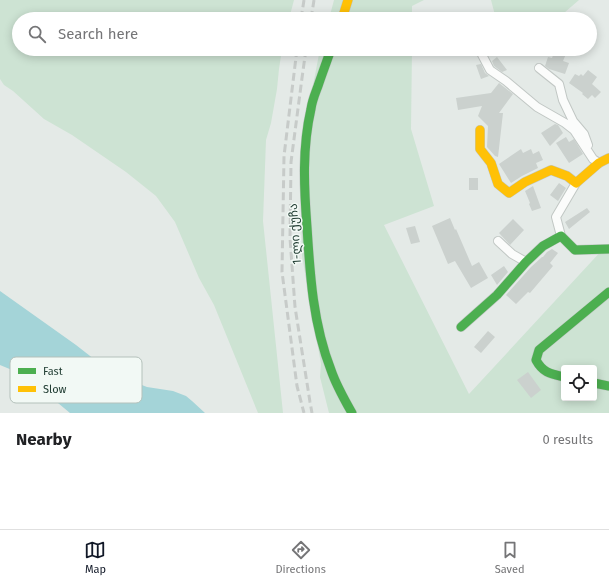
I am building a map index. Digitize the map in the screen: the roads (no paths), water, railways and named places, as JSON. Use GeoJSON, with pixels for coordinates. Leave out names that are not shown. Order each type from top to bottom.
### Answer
{"type":"FeatureCollection","features":[{"type":"Feature","properties":{"kind":"street"},"geometry":{"type":"LineString","coordinates":[[344,12],[348,0]]}},
{"type":"Feature","properties":{"kind":"street","name":"1-ლი ქუჩა"},"geometry":{"type":"LineString","coordinates":[[329,56],[310,111],[304,154],[308,256],[314,308],[322,346],[334,380],[352,413]]}},
{"type":"Feature","properties":{"kind":"street"},"geometry":{"type":"LineString","coordinates":[[483,56],[490,70],[506,81],[537,107],[574,130],[596,161]]}},
{"type":"Feature","properties":{"kind":"street"},"geometry":{"type":"LineString","coordinates":[[539,68],[560,84],[563,100],[573,121],[584,134],[596,161]]}},
{"type":"Feature","properties":{"kind":"street"},"geometry":{"type":"LineString","coordinates":[[480,130],[480,149],[491,163],[498,184],[509,193],[525,182],[551,170],[567,176],[576,183]]}},
{"type":"Feature","properties":{"kind":"street"},"geometry":{"type":"LineString","coordinates":[[609,158],[596,161],[576,183],[556,217],[561,236],[575,250],[609,249]]}},
{"type":"Feature","properties":{"kind":"street"},"geometry":{"type":"LineString","coordinates":[[460,327],[497,295],[526,262],[543,246],[561,236]]}},
{"type":"Feature","properties":{"kind":"street"},"geometry":{"type":"LineString","coordinates":[[498,241],[512,254],[526,262]]}},
{"type":"Feature","properties":{"kind":"street"},"geometry":{"type":"LineString","coordinates":[[561,376],[550,374],[540,368],[536,360],[539,350],[609,292]]}},
{"type":"Feature","properties":{"kind":"street"},"geometry":{"type":"LineString","coordinates":[[597,384],[609,386]]}},
{"type":"Feature","properties":{"kind":"water"},"geometry":{"type":"Polygon","coordinates":[[[0,291],[91,357],[10,357],[10,369],[0,365],[0,291]]]}},
{"type":"Feature","properties":{"kind":"water"},"geometry":{"type":"Polygon","coordinates":[[[142,385],[173,391],[186,396],[205,413],[70,413],[58,403],[142,403],[142,385]]]}},
{"type":"Feature","properties":{"kind":"railway"},"geometry":{"type":"LineString","coordinates":[[302,12],[304,0]]}},
{"type":"Feature","properties":{"kind":"railway"},"geometry":{"type":"LineString","coordinates":[[312,12],[314,0]]}},
{"type":"Feature","properties":{"kind":"railway"},"geometry":{"type":"LineString","coordinates":[[296,56],[284,156],[282,272],[297,386],[304,413]]}},
{"type":"Feature","properties":{"kind":"railway"},"geometry":{"type":"LineString","coordinates":[[305,56],[291,162],[290,238],[295,307],[312,413]]}}]}
